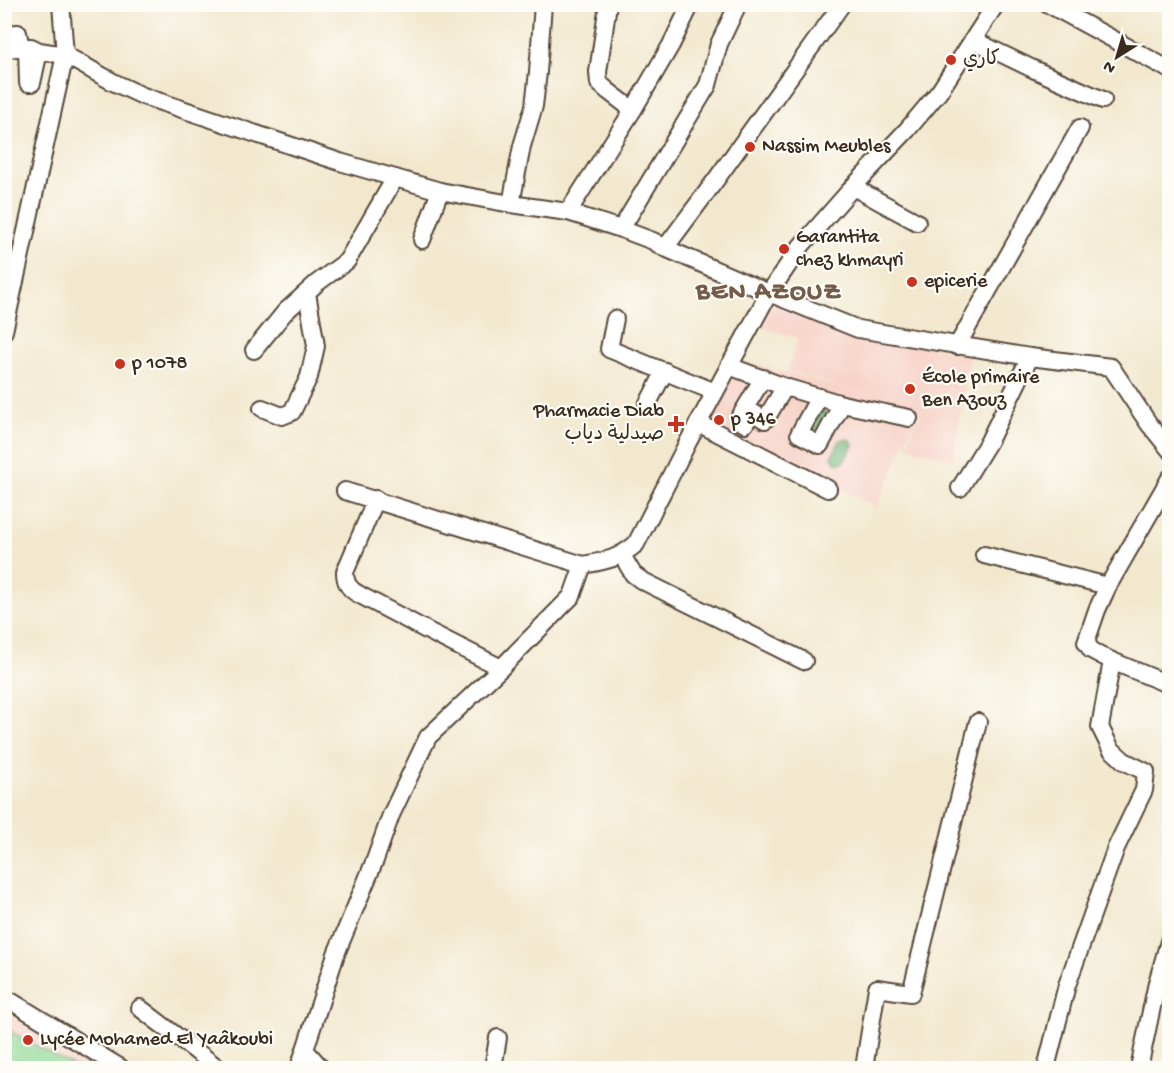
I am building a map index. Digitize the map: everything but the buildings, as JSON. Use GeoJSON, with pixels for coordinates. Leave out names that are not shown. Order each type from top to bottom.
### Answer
{"type":"FeatureCollection","features":[{"type":"Feature","properties":{"kind":"street"},"geometry":{"type":"LineString","coordinates":[[4,331],[64,55],[61,4]]}},
{"type":"Feature","properties":{"kind":"street"},"geometry":{"type":"LineString","coordinates":[[511,204],[522,146],[535,97],[543,4]]}},
{"type":"Feature","properties":{"kind":"street"},"geometry":{"type":"LineString","coordinates":[[608,4],[598,72],[599,82],[633,110]]}},
{"type":"Feature","properties":{"kind":"street"},"geometry":{"type":"LineString","coordinates":[[568,212],[633,110],[671,45],[691,4]]}},
{"type":"Feature","properties":{"kind":"street"},"geometry":{"type":"LineString","coordinates":[[621,229],[708,85],[719,44],[738,4]]}},
{"type":"Feature","properties":{"kind":"street"},"geometry":{"type":"LineString","coordinates":[[665,248],[842,4]]}},
{"type":"Feature","properties":{"kind":"street"},"geometry":{"type":"LineString","coordinates":[[1048,4],[1170,70]]}},
{"type":"Feature","properties":{"kind":"street"},"geometry":{"type":"LineString","coordinates":[[345,491],[583,565],[607,561],[622,555],[636,544],[698,423],[769,293],[801,246],[939,92],[973,40],[991,6]]}},
{"type":"Feature","properties":{"kind":"street"},"geometry":{"type":"LineString","coordinates":[[4,34],[18,33],[23,49],[64,55],[143,96],[340,162],[440,191],[568,212],[621,229],[858,329],[1030,357],[1111,367],[1149,424],[1170,450]]}},
{"type":"Feature","properties":{"kind":"street"},"geometry":{"type":"LineString","coordinates":[[973,40],[1103,100]]}},
{"type":"Feature","properties":{"kind":"street"},"geometry":{"type":"LineString","coordinates":[[957,346],[1080,128]]}},
{"type":"Feature","properties":{"kind":"street"},"geometry":{"type":"LineString","coordinates":[[254,350],[285,312],[347,261],[395,178]]}},
{"type":"Feature","properties":{"kind":"street"},"geometry":{"type":"LineString","coordinates":[[853,187],[917,222]]}},
{"type":"Feature","properties":{"kind":"street"},"geometry":{"type":"LineString","coordinates":[[422,240],[440,191]]}},
{"type":"Feature","properties":{"kind":"street"},"geometry":{"type":"LineString","coordinates":[[262,408],[282,416],[292,412],[309,377],[316,346],[307,293]]}},
{"type":"Feature","properties":{"kind":"street"},"geometry":{"type":"LineString","coordinates":[[615,319],[609,349],[715,392]]}},
{"type":"Feature","properties":{"kind":"street"},"geometry":{"type":"LineString","coordinates":[[960,488],[989,441],[1030,357]]}},
{"type":"Feature","properties":{"kind":"street"},"geometry":{"type":"LineString","coordinates":[[729,366],[785,387],[842,404],[909,418]]}},
{"type":"Feature","properties":{"kind":"street"},"geometry":{"type":"LineString","coordinates":[[647,405],[665,372]]}},
{"type":"Feature","properties":{"kind":"street"},"geometry":{"type":"LineString","coordinates":[[763,378],[738,420],[745,424],[752,412],[765,420],[785,387]]}},
{"type":"Feature","properties":{"kind":"street"},"geometry":{"type":"LineString","coordinates":[[819,397],[798,434],[820,445],[842,404]]}},
{"type":"Feature","properties":{"kind":"street"},"geometry":{"type":"LineString","coordinates":[[698,423],[828,489]]}},
{"type":"Feature","properties":{"kind":"street"},"geometry":{"type":"LineString","coordinates":[[1170,478],[1108,586],[1096,610],[1086,642],[1091,650],[1112,661],[1170,685]]}},
{"type":"Feature","properties":{"kind":"street"},"geometry":{"type":"LineString","coordinates":[[376,499],[345,572],[348,586],[353,591],[410,622],[501,668]]}},
{"type":"Feature","properties":{"kind":"street"},"geometry":{"type":"LineString","coordinates":[[622,555],[633,574],[641,580],[804,661]]}},
{"type":"Feature","properties":{"kind":"street"},"geometry":{"type":"LineString","coordinates":[[984,555],[1108,586]]}},
{"type":"Feature","properties":{"kind":"street"},"geometry":{"type":"LineString","coordinates":[[298,1068],[336,954],[391,815],[428,736],[501,668],[572,596],[583,565]]}},
{"type":"Feature","properties":{"kind":"street"},"geometry":{"type":"LineString","coordinates":[[1046,1068],[1067,985],[1116,848],[1144,790],[1146,779],[1146,772],[1124,761],[1111,749],[1100,727],[1112,661]]}},
{"type":"Feature","properties":{"kind":"street"},"geometry":{"type":"LineString","coordinates":[[864,1068],[877,988],[911,993],[978,722]]}},
{"type":"Feature","properties":{"kind":"street"},"geometry":{"type":"LineString","coordinates":[[1139,1068],[1157,983],[1170,938]]}},
{"type":"Feature","properties":{"kind":"street"},"geometry":{"type":"LineString","coordinates":[[4,997],[121,1068]]}},
{"type":"Feature","properties":{"kind":"street"},"geometry":{"type":"LineString","coordinates":[[140,1008],[218,1068]]}},
{"type":"Feature","properties":{"kind":"street"},"geometry":{"type":"LineString","coordinates":[[493,1068],[498,1038]]}},
{"type":"Feature","properties":{"kind":"street"},"geometry":{"type":"LineString","coordinates":[[305,1050],[321,1068]]}},
{"type":"Feature","properties":{"kind":"shaded area"},"geometry":{"type":"Polygon","coordinates":[[[771,305],[853,330],[970,355],[953,460],[906,446],[920,408],[877,507],[706,423],[744,361],[882,398],[788,371],[798,338],[760,327],[771,305]]]}},
{"type":"Feature","properties":{"kind":"shaded area","name":"Lycée Mohamed El Yaâkoubi"},"geometry":{"type":"Polygon","coordinates":[[[5,1011],[98,1068],[5,1068],[5,1011]]]}},
{"type":"Feature","properties":{"kind":"green space"},"geometry":{"type":"Polygon","coordinates":[[[820,411],[829,415],[819,434],[811,434],[809,426],[820,411]]]}},
{"type":"Feature","properties":{"kind":"green space"},"geometry":{"type":"Polygon","coordinates":[[[851,440],[853,445],[843,462],[838,463],[832,456],[840,441],[851,440]]]}},
{"type":"Feature","properties":{"kind":"green space"},"geometry":{"type":"Polygon","coordinates":[[[8,1030],[76,1068],[5,1068],[5,1037],[8,1030]]]}},
{"type":"Feature","properties":{"kind":"place","name":"كاري"},"geometry":{"type":"Point","coordinates":[951,60]}},
{"type":"Feature","properties":{"kind":"place","name":"Nassim Meubles"},"geometry":{"type":"Point","coordinates":[750,147]}},
{"type":"Feature","properties":{"kind":"place","name":"Garantita chez khmayri"},"geometry":{"type":"Point","coordinates":[784,249]}},
{"type":"Feature","properties":{"kind":"place","name":"epicerie"},"geometry":{"type":"Point","coordinates":[912,282]}},
{"type":"Feature","properties":{"kind":"place","name":"p 1078"},"geometry":{"type":"Point","coordinates":[120,364]}},
{"type":"Feature","properties":{"kind":"place","name":"École primaire Ben Azouz"},"geometry":{"type":"Point","coordinates":[910,389]}},
{"type":"Feature","properties":{"kind":"place","name":"p 346"},"geometry":{"type":"Point","coordinates":[719,420]}},
{"type":"Feature","properties":{"kind":"place","name":"Pharmacie Diab صيدلية دياب"},"geometry":{"type":"Point","coordinates":[676,424]}},
{"type":"Feature","properties":{"kind":"place","name":"Lycée Mohamed El Yaâkoubi"},"geometry":{"type":"Point","coordinates":[28,1040]}},
{"type":"Feature","properties":{"kind":"district","name":"BEN AZOUZ"},"geometry":{"type":"Point","coordinates":[769,293]}}]}
